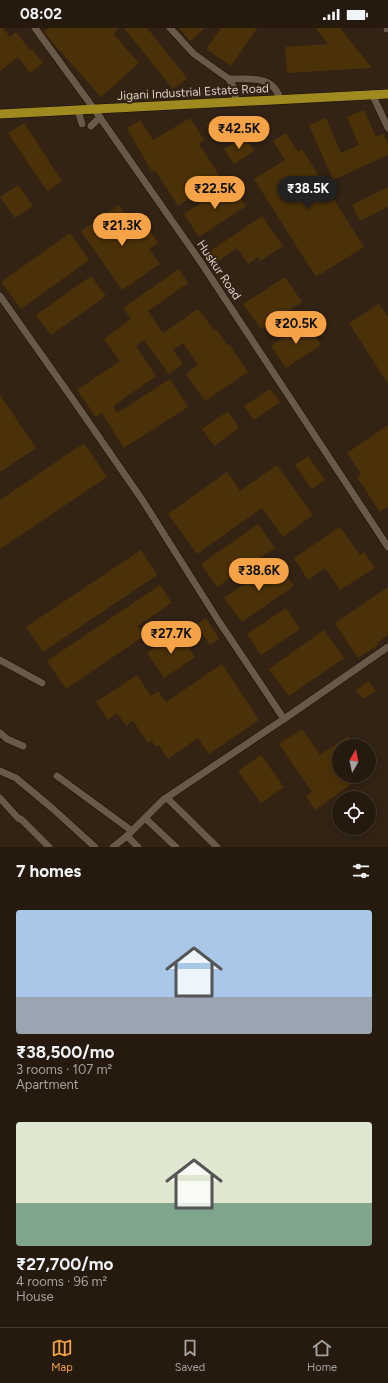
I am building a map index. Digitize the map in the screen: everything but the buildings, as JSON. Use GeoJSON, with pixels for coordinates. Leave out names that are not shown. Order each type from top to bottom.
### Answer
{"type":"FeatureCollection","features":[{"type":"Feature","properties":{"kind":"main road","name":"Jigani Industrial Estate Road"},"geometry":{"type":"LineString","coordinates":[[0,114],[388,94]]}},
{"type":"Feature","properties":{"kind":"street","name":"Huskur Road"},"geometry":{"type":"LineString","coordinates":[[36,28],[200,261],[388,547]]}},
{"type":"Feature","properties":{"kind":"street"},"geometry":{"type":"LineString","coordinates":[[170,28],[194,54],[229,79],[234,88],[236,102]]}},
{"type":"Feature","properties":{"kind":"street"},"geometry":{"type":"LineString","coordinates":[[229,79],[261,80],[272,85],[277,91],[280,99]]}},
{"type":"Feature","properties":{"kind":"street"},"geometry":{"type":"LineString","coordinates":[[372,94],[388,128]]}},
{"type":"Feature","properties":{"kind":"street"},"geometry":{"type":"LineString","coordinates":[[78,110],[82,124]]}},
{"type":"Feature","properties":{"kind":"street"},"geometry":{"type":"LineString","coordinates":[[91,126],[100,117]]}},
{"type":"Feature","properties":{"kind":"street"},"geometry":{"type":"LineString","coordinates":[[0,296],[143,501],[218,620],[284,719]]}},
{"type":"Feature","properties":{"kind":"street"},"geometry":{"type":"LineString","coordinates":[[113,847],[167,798],[388,647]]}},
{"type":"Feature","properties":{"kind":"street"},"geometry":{"type":"LineString","coordinates":[[0,660],[42,683]]}},
{"type":"Feature","properties":{"kind":"street"},"geometry":{"type":"LineString","coordinates":[[0,733],[7,739],[23,746]]}},
{"type":"Feature","properties":{"kind":"street"},"geometry":{"type":"LineString","coordinates":[[0,771],[16,778],[95,847]]}},
{"type":"Feature","properties":{"kind":"street"},"geometry":{"type":"LineString","coordinates":[[57,776],[130,833],[138,847]]}},
{"type":"Feature","properties":{"kind":"street"},"geometry":{"type":"LineString","coordinates":[[0,798],[18,818],[22,820],[49,847]]}},
{"type":"Feature","properties":{"kind":"street"},"geometry":{"type":"LineString","coordinates":[[167,798],[217,847]]}},
{"type":"Feature","properties":{"kind":"street"},"geometry":{"type":"LineString","coordinates":[[145,818],[176,847]]}}]}
